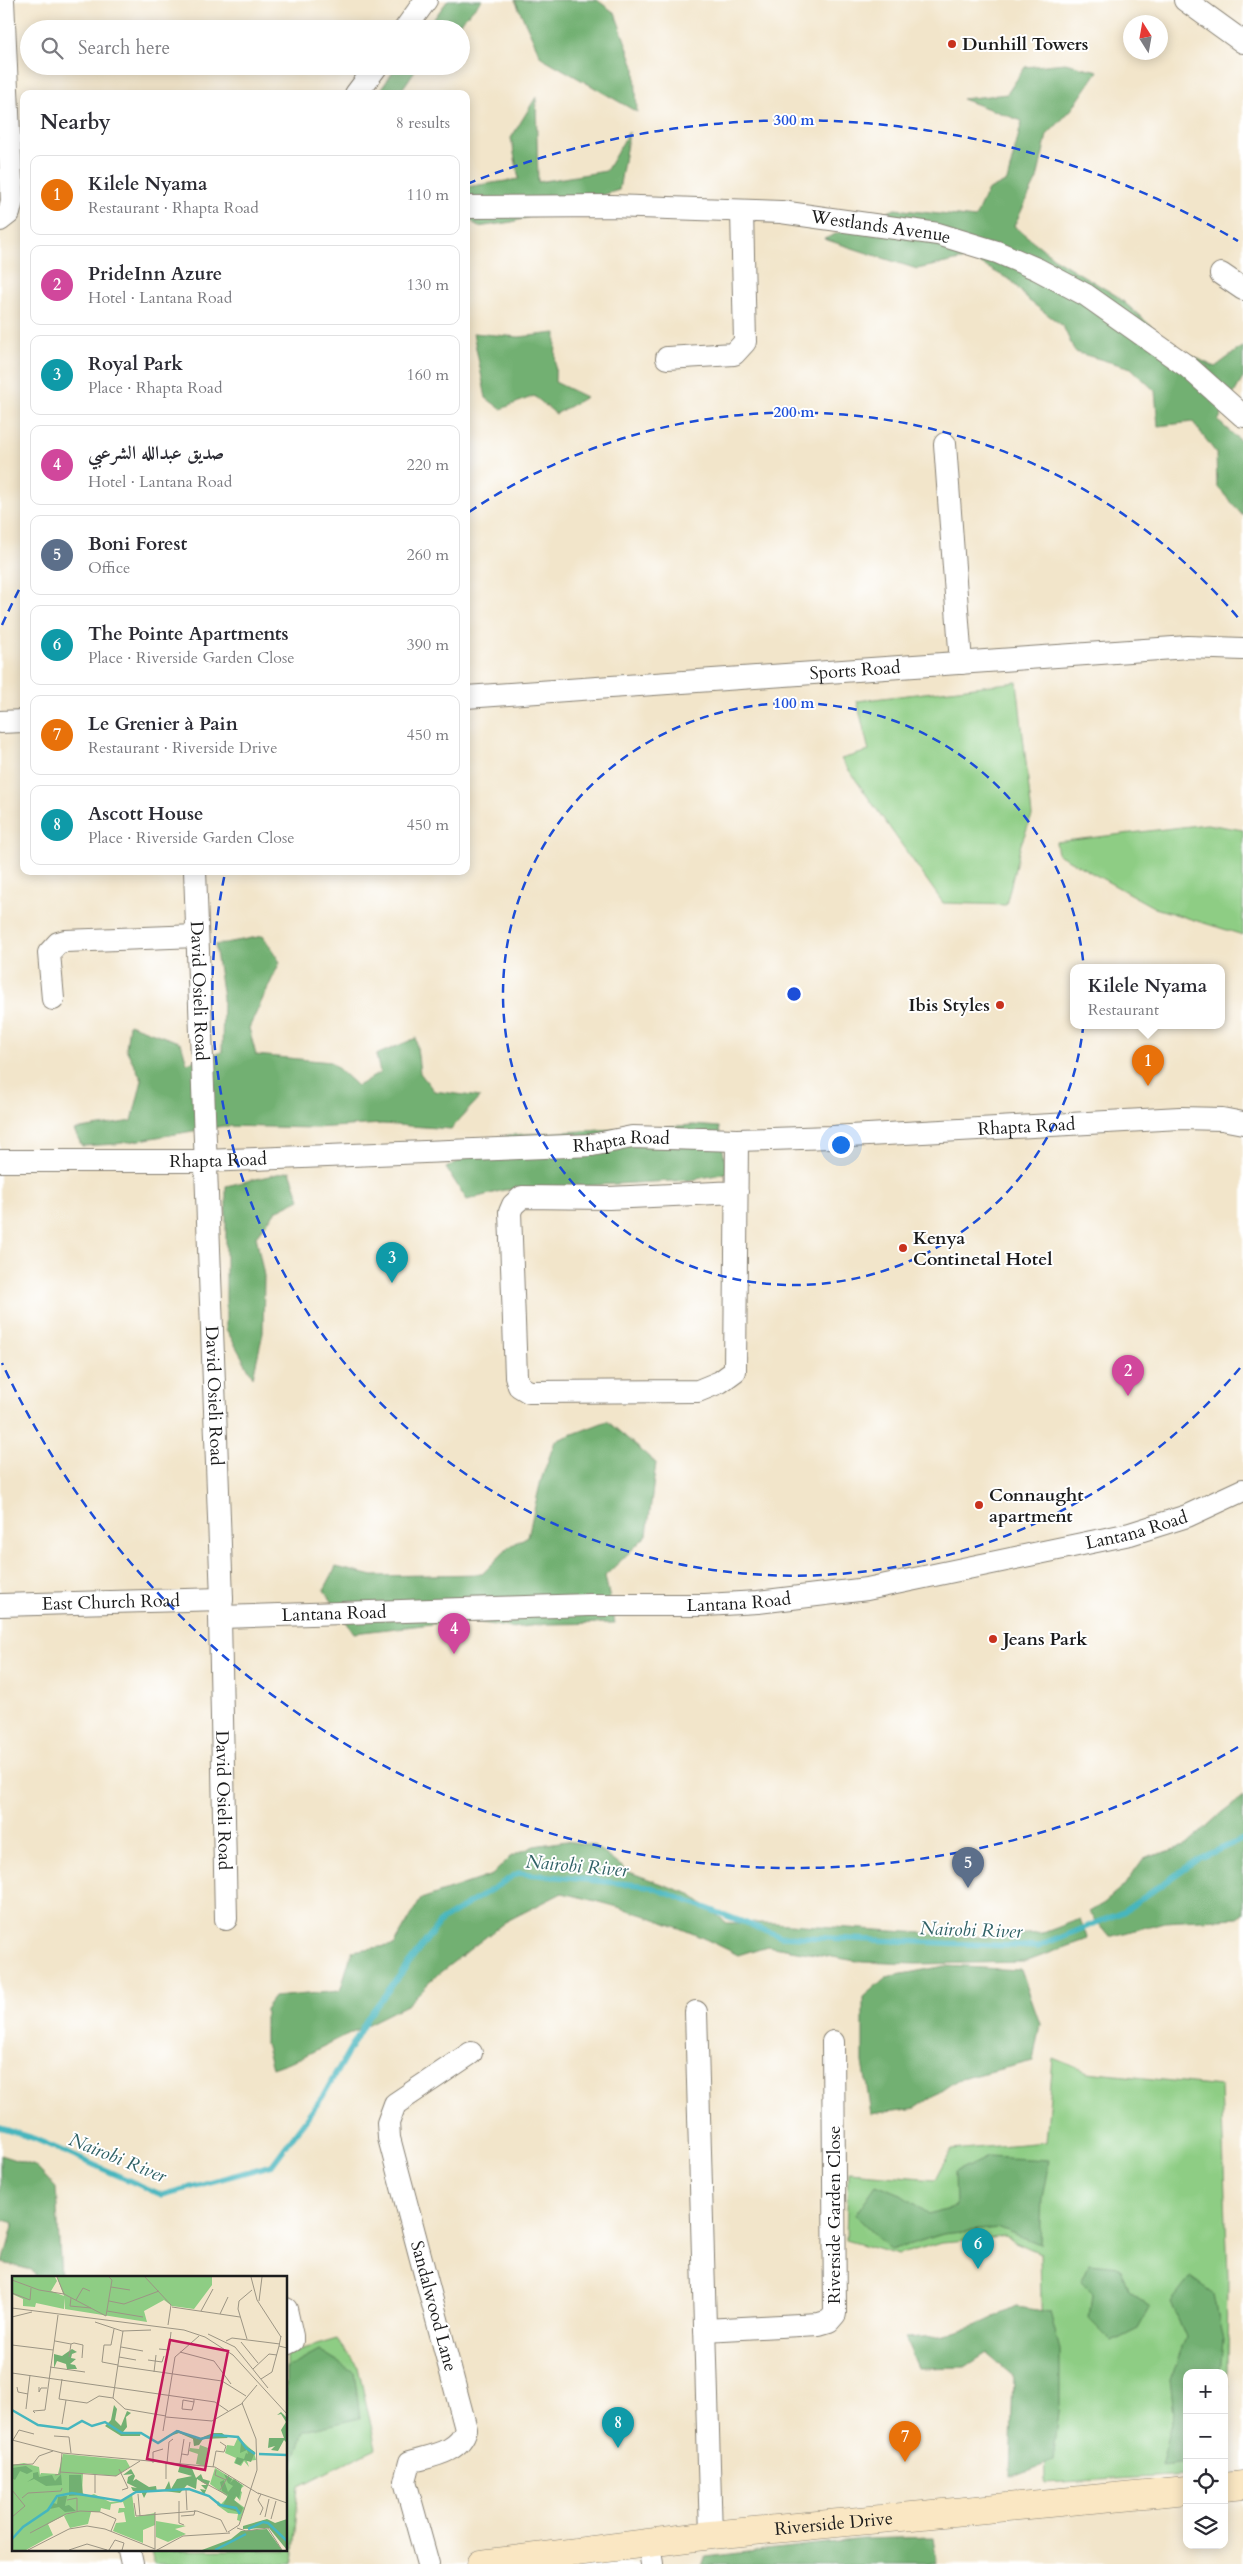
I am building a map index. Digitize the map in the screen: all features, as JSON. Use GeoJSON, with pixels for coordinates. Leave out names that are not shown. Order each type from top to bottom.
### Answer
{"type":"FeatureCollection","features":[{"type":"Feature","properties":{"kind":"street"},"geometry":{"type":"LineString","coordinates":[[0,220],[9,213],[12,201],[2,0]]}},
{"type":"Feature","properties":{"kind":"street"},"geometry":{"type":"LineString","coordinates":[[412,20],[426,0]]}},
{"type":"Feature","properties":{"kind":"street"},"geometry":{"type":"LineString","coordinates":[[1185,0],[1243,42]]}},
{"type":"Feature","properties":{"kind":"street"},"geometry":{"type":"LineString","coordinates":[[359,90],[370,75]]}},
{"type":"Feature","properties":{"kind":"street","name":"Westlands Avenue"},"geometry":{"type":"LineString","coordinates":[[470,207],[611,206],[781,212],[938,234],[997,252],[1037,269],[1086,295],[1188,368],[1242,411]]}},
{"type":"Feature","properties":{"kind":"street"},"geometry":{"type":"LineString","coordinates":[[667,358],[734,354],[745,342],[742,211]]}},
{"type":"Feature","properties":{"kind":"street"},"geometry":{"type":"LineString","coordinates":[[1220,274],[1243,289]]}},
{"type":"Feature","properties":{"kind":"street"},"geometry":{"type":"LineString","coordinates":[[945,444],[961,663]]}},
{"type":"Feature","properties":{"kind":"street","name":"Sports Road"},"geometry":{"type":"LineString","coordinates":[[470,697],[1188,647],[1243,649]]}},
{"type":"Feature","properties":{"kind":"street"},"geometry":{"type":"LineString","coordinates":[[0,722],[20,721]]}},
{"type":"Feature","properties":{"kind":"street","name":"David Osieli Road"},"geometry":{"type":"LineString","coordinates":[[195,875],[221,1608],[226,1919]]}},
{"type":"Feature","properties":{"kind":"street"},"geometry":{"type":"LineString","coordinates":[[53,1000],[50,953],[58,943],[65,941],[197,936]]}},
{"type":"Feature","properties":{"kind":"street","name":"Rhapta Road"},"geometry":{"type":"LineString","coordinates":[[0,1161],[205,1162],[592,1145],[632,1137],[737,1140],[1180,1118],[1222,1119],[1243,1123]]}},
{"type":"Feature","properties":{"kind":"street"},"geometry":{"type":"LineString","coordinates":[[737,1140],[737,1192],[735,1371],[720,1382],[698,1391],[529,1392],[519,1386],[516,1376],[510,1212],[513,1204],[522,1197],[609,1198],[737,1192]]}},
{"type":"Feature","properties":{"kind":"street","name":"Lantana Road"},"geometry":{"type":"LineString","coordinates":[[221,1608],[705,1605],[758,1602],[858,1590],[1130,1534],[1187,1516],[1243,1490]]}},
{"type":"Feature","properties":{"kind":"street","name":"East Church Road"},"geometry":{"type":"LineString","coordinates":[[0,1605],[221,1608]]}},
{"type":"Feature","properties":{"kind":"street"},"geometry":{"type":"LineString","coordinates":[[696,2012],[711,2536]]}},
{"type":"Feature","properties":{"kind":"street","name":"Riverside Garden Close"},"geometry":{"type":"LineString","coordinates":[[705,2330],[819,2324],[829,2321],[835,2314],[833,2042]]}},
{"type":"Feature","properties":{"kind":"street","name":"Sandalwood Lane"},"geometry":{"type":"LineString","coordinates":[[428,2564],[405,2481],[407,2468],[410,2462],[451,2449],[464,2437],[466,2429],[389,2138],[388,2123],[391,2111],[399,2100],[471,2053]]}},
{"type":"Feature","properties":{"kind":"street"},"geometry":{"type":"LineString","coordinates":[[288,2318],[292,2341],[288,2343]]}},
{"type":"Feature","properties":{"kind":"street"},"geometry":{"type":"LineString","coordinates":[[1228,2486],[1243,2485]]}},
{"type":"Feature","properties":{"kind":"street","name":"Riverside Drive"},"geometry":{"type":"LineString","coordinates":[[481,2564],[651,2554],[711,2536],[1183,2490]]}},
{"type":"Feature","properties":{"kind":"green space"},"geometry":{"type":"Polygon","coordinates":[[[448,0],[482,0],[463,20],[433,20],[448,0]]]}},
{"type":"Feature","properties":{"kind":"green space"},"geometry":{"type":"Polygon","coordinates":[[[515,0],[597,0],[615,13],[635,69],[637,112],[541,57],[515,0]]]}},
{"type":"Feature","properties":{"kind":"green space"},"geometry":{"type":"Polygon","coordinates":[[[1065,63],[1098,71],[1072,109],[1047,135],[1037,179],[1014,226],[1057,260],[1117,296],[1176,348],[1215,367],[1243,346],[1243,378],[1218,421],[1243,443],[1243,516],[1217,486],[1216,453],[1193,422],[1158,426],[1155,391],[1131,368],[1075,352],[1063,326],[1028,300],[1012,281],[970,258],[917,269],[824,239],[895,209],[975,218],[987,191],[1007,181],[1022,121],[962,99],[1007,94],[1025,67],[1065,63]]]}},
{"type":"Feature","properties":{"kind":"green space"},"geometry":{"type":"Polygon","coordinates":[[[391,75],[412,75],[402,90],[381,90],[391,75]]]}},
{"type":"Feature","properties":{"kind":"green space"},"geometry":{"type":"Polygon","coordinates":[[[536,97],[538,182],[606,171],[629,132],[619,190],[512,222],[478,227],[470,220],[470,186],[519,179],[511,138],[536,97]]]}},
{"type":"Feature","properties":{"kind":"green space"},"geometry":{"type":"Polygon","coordinates":[[[473,333],[519,337],[556,333],[555,382],[586,397],[556,414],[534,396],[501,409],[486,398],[473,333]]]}},
{"type":"Feature","properties":{"kind":"green space"},"geometry":{"type":"Polygon","coordinates":[[[1017,682],[1032,816],[1021,844],[1006,905],[943,903],[841,759],[869,751],[857,701],[1017,682]]]}},
{"type":"Feature","properties":{"kind":"green space"},"geometry":{"type":"Polygon","coordinates":[[[1207,824],[1243,830],[1243,935],[1155,908],[1058,854],[1056,842],[1207,824]]]}},
{"type":"Feature","properties":{"kind":"green space"},"geometry":{"type":"Polygon","coordinates":[[[263,936],[280,962],[249,1028],[256,1055],[331,1062],[357,1086],[380,1073],[376,1055],[416,1038],[420,1073],[434,1091],[480,1097],[451,1129],[382,1124],[315,1128],[223,1126],[116,1144],[82,1146],[74,1130],[132,1121],[142,1080],[126,1049],[129,1024],[181,1043],[187,1063],[222,1052],[223,998],[215,945],[263,936]]]}},
{"type":"Feature","properties":{"kind":"green space"},"geometry":{"type":"Polygon","coordinates":[[[694,1125],[719,1127],[727,1173],[691,1180],[504,1190],[467,1200],[446,1168],[508,1135],[694,1125]]]}},
{"type":"Feature","properties":{"kind":"green space"},"geometry":{"type":"Polygon","coordinates":[[[290,1171],[300,1199],[276,1211],[256,1236],[264,1276],[263,1333],[253,1377],[226,1329],[226,1186],[290,1171]]]}},
{"type":"Feature","properties":{"kind":"green space"},"geometry":{"type":"Polygon","coordinates":[[[607,1421],[656,1463],[647,1535],[605,1576],[615,1623],[548,1624],[511,1628],[466,1620],[354,1633],[324,1590],[336,1567],[373,1576],[482,1574],[509,1547],[528,1536],[541,1480],[555,1441],[607,1421]]]}},
{"type":"Feature","properties":{"kind":"green space"},"geometry":{"type":"Polygon","coordinates":[[[1243,1797],[1243,1914],[1237,1918],[1164,1922],[1110,1937],[1089,1912],[1104,1903],[1123,1887],[1143,1859],[1185,1846],[1218,1816],[1243,1797]]]}},
{"type":"Feature","properties":{"kind":"green space"},"geometry":{"type":"Polygon","coordinates":[[[566,1841],[593,1845],[629,1872],[690,1894],[727,1923],[774,1923],[982,1937],[1043,1933],[1080,1919],[1088,1939],[1025,1962],[915,1964],[862,1962],[767,1946],[738,1955],[696,1935],[652,1918],[608,1904],[562,1893],[505,1922],[438,1974],[408,2004],[300,2058],[272,2068],[265,2043],[265,2009],[274,1997],[340,1991],[352,1951],[394,1945],[421,1899],[492,1875],[510,1857],[534,1846],[566,1841]]]}},
{"type":"Feature","properties":{"kind":"green space"},"geometry":{"type":"Polygon","coordinates":[[[945,1966],[1021,1970],[1040,2024],[1033,2061],[957,2080],[916,2108],[871,2114],[863,2062],[863,1997],[886,1977],[945,1966]]]}},
{"type":"Feature","properties":{"kind":"green space"},"geometry":{"type":"Polygon","coordinates":[[[1053,2058],[1087,2072],[1221,2086],[1228,2276],[1227,2369],[1183,2369],[1183,2475],[1045,2483],[1040,2253],[1004,2237],[942,2242],[898,2255],[846,2240],[848,2172],[936,2179],[951,2150],[1046,2142],[1053,2058]]]}},
{"type":"Feature","properties":{"kind":"green space"},"geometry":{"type":"Polygon","coordinates":[[[0,2155],[35,2166],[56,2188],[61,2276],[36,2276],[32,2270],[3,2263],[14,2223],[0,2219],[0,2155]]]}},
{"type":"Feature","properties":{"kind":"green space"},"geometry":{"type":"Polygon","coordinates":[[[987,2157],[1049,2160],[1042,2199],[1040,2244],[999,2228],[943,2234],[891,2250],[855,2215],[876,2185],[901,2195],[929,2214],[956,2206],[955,2173],[987,2157]]]}},
{"type":"Feature","properties":{"kind":"green space"},"geometry":{"type":"Polygon","coordinates":[[[1089,2264],[1120,2267],[1128,2291],[1150,2307],[1138,2329],[1112,2342],[1089,2319],[1092,2292],[1081,2281],[1089,2264]]]}},
{"type":"Feature","properties":{"kind":"green space"},"geometry":{"type":"Polygon","coordinates":[[[1190,2278],[1214,2295],[1223,2340],[1220,2369],[1183,2369],[1183,2462],[1160,2465],[1174,2413],[1170,2380],[1186,2337],[1171,2302],[1190,2278]]]}},
{"type":"Feature","properties":{"kind":"green space"},"geometry":{"type":"Polygon","coordinates":[[[1016,2307],[1050,2312],[1060,2350],[1060,2404],[1053,2461],[1010,2477],[1013,2375],[987,2353],[965,2367],[918,2368],[905,2338],[940,2336],[976,2326],[1016,2307]]]}},
{"type":"Feature","properties":{"kind":"green space"},"geometry":{"type":"Polygon","coordinates":[[[337,2339],[358,2367],[376,2448],[299,2486],[292,2564],[154,2564],[151,2552],[288,2552],[288,2353],[337,2339]]]}},
{"type":"Feature","properties":{"kind":"green space"},"geometry":{"type":"Polygon","coordinates":[[[319,2351],[354,2372],[360,2418],[304,2431],[288,2481],[288,2368],[319,2351]]]}},
{"type":"Feature","properties":{"kind":"green space"},"geometry":{"type":"Polygon","coordinates":[[[933,2537],[937,2564],[701,2564],[705,2557],[862,2539],[933,2537]]]}},
{"type":"Feature","properties":{"kind":"waterway","name":"Nairobi River"},"geometry":{"type":"LineString","coordinates":[[0,2128],[33,2138],[162,2195],[272,2165],[323,2096],[368,2017],[441,1921],[518,1873],[648,1886],[780,1936],[1037,1947],[1123,1912],[1198,1859],[1243,1839]]}},
{"type":"Feature","properties":{"kind":"place","name":"Dunhill Towers"},"geometry":{"type":"Point","coordinates":[952,44]}},
{"type":"Feature","properties":{"kind":"place","name":"Ibis Styles"},"geometry":{"type":"Point","coordinates":[1000,1005]}},
{"type":"Feature","properties":{"kind":"place","name":"Kilele Nyama"},"geometry":{"type":"Point","coordinates":[1148,1086]}},
{"type":"Feature","properties":{"kind":"place","name":"Kenya Continetal Hotel"},"geometry":{"type":"Point","coordinates":[903,1248]}},
{"type":"Feature","properties":{"kind":"place","name":"Royal Park"},"geometry":{"type":"Point","coordinates":[392,1283]}},
{"type":"Feature","properties":{"kind":"place","name":"PrideInn Azure"},"geometry":{"type":"Point","coordinates":[1128,1396]}},
{"type":"Feature","properties":{"kind":"place","name":"Connaught apartment"},"geometry":{"type":"Point","coordinates":[979,1505]}},
{"type":"Feature","properties":{"kind":"place","name":"Jeans Park"},"geometry":{"type":"Point","coordinates":[993,1639]}},
{"type":"Feature","properties":{"kind":"place","name":"صديق عبدالله الشرعبي"},"geometry":{"type":"Point","coordinates":[454,1654]}},
{"type":"Feature","properties":{"kind":"place","name":"Boni Forest"},"geometry":{"type":"Point","coordinates":[968,1888]}},
{"type":"Feature","properties":{"kind":"place","name":"The Pointe Apartments"},"geometry":{"type":"Point","coordinates":[978,2269]}},
{"type":"Feature","properties":{"kind":"place","name":"Ascott House"},"geometry":{"type":"Point","coordinates":[618,2448]}},
{"type":"Feature","properties":{"kind":"place","name":"Le Grenier à Pain"},"geometry":{"type":"Point","coordinates":[905,2462]}}]}
